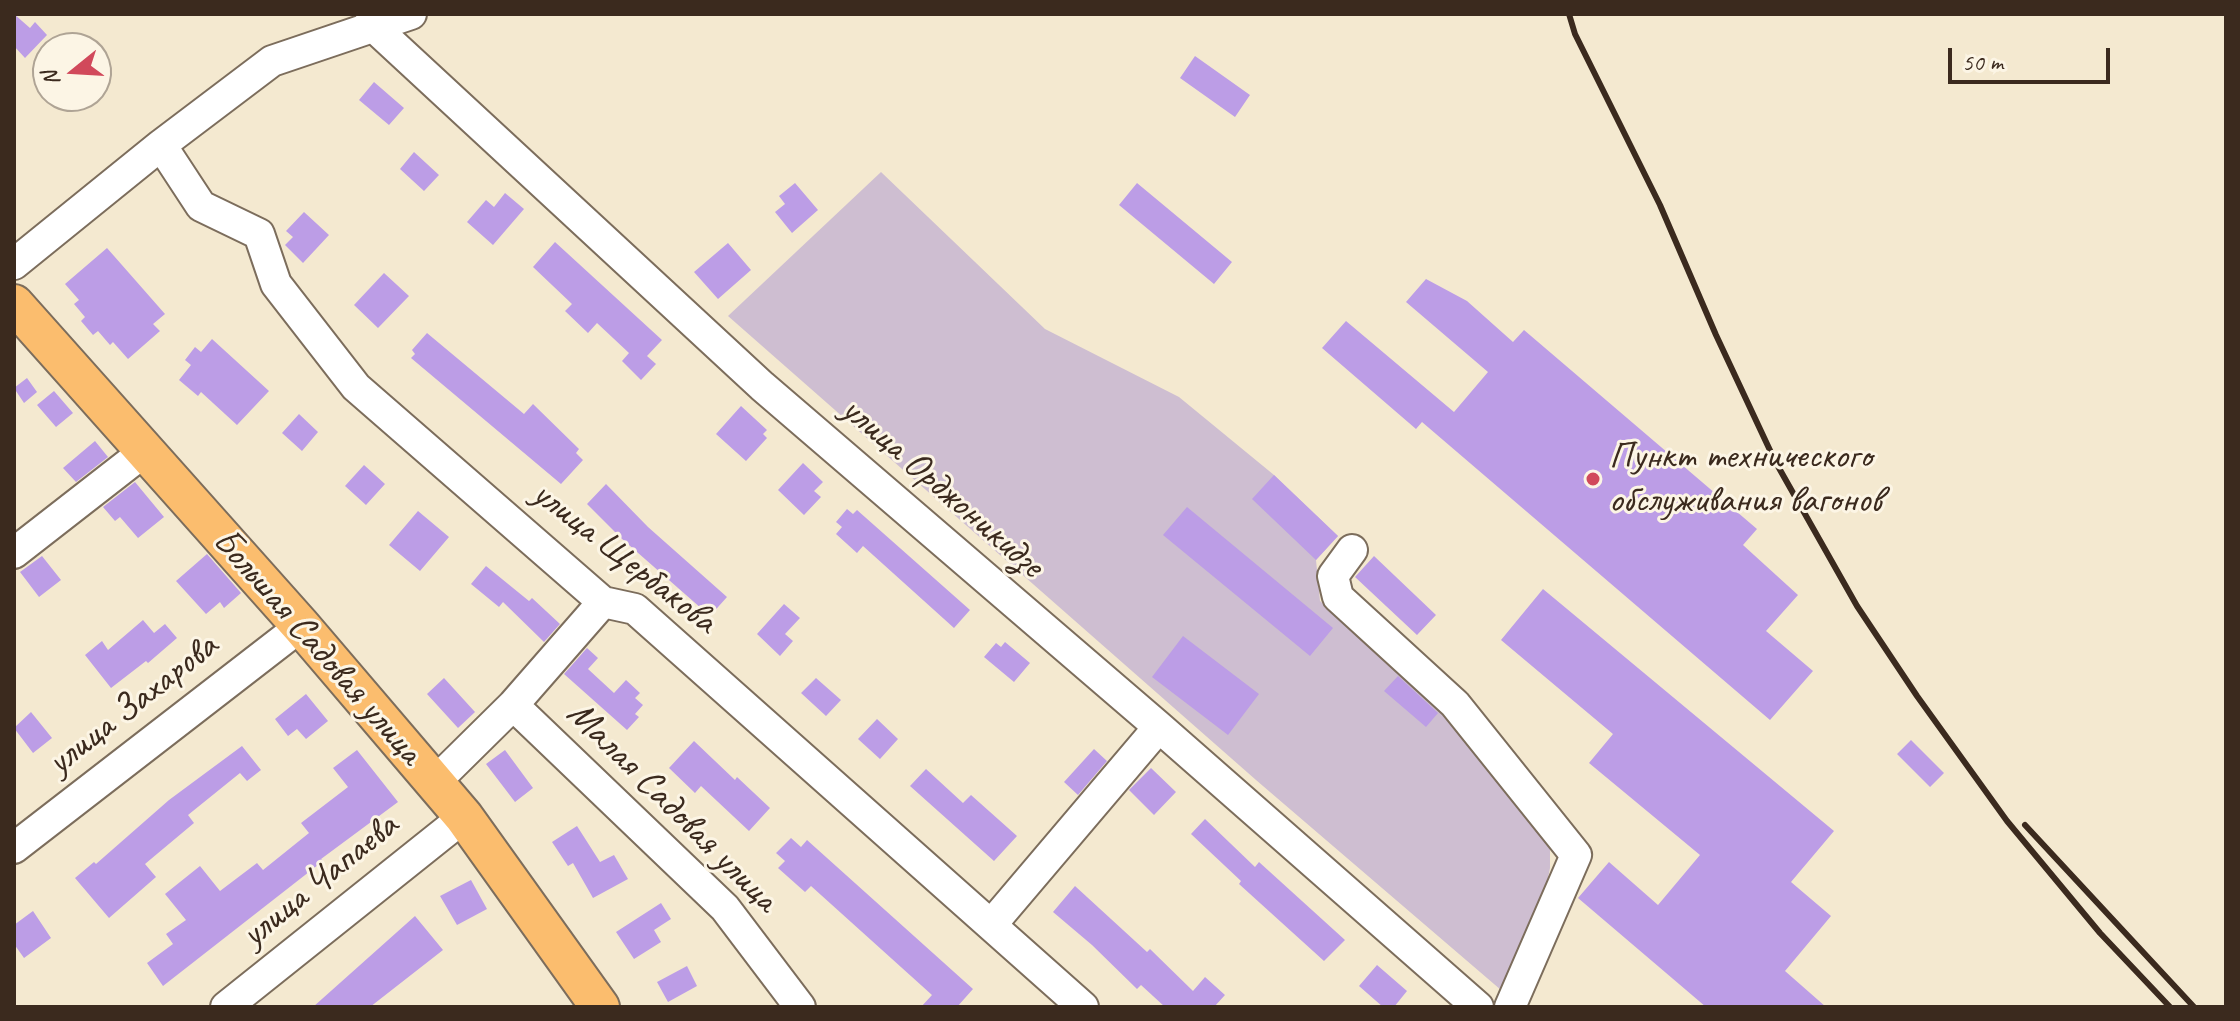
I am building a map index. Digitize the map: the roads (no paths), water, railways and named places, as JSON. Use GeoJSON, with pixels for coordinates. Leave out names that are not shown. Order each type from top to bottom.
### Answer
{"type":"FeatureCollection","features":[{"type":"Feature","properties":{"kind":"main road","name":"Большая Садовая улица"},"geometry":{"type":"LineString","coordinates":[[14,304],[301,626],[435,782],[464,817],[600,1007]]}},
{"type":"Feature","properties":{"kind":"street"},"geometry":{"type":"LineString","coordinates":[[14,264],[161,145],[272,61],[372,20],[411,14]]}},
{"type":"Feature","properties":{"kind":"street","name":"улица Орджоникидзе"},"geometry":{"type":"LineString","coordinates":[[372,20],[762,386],[1159,727],[1478,1007]]}},
{"type":"Feature","properties":{"kind":"street","name":"улица Щербакова"},"geometry":{"type":"LineString","coordinates":[[161,145],[201,206],[259,234],[276,284],[356,387],[603,602],[635,609],[1083,1007]]}},
{"type":"Feature","properties":{"kind":"street"},"geometry":{"type":"LineString","coordinates":[[14,553],[145,451]]}},
{"type":"Feature","properties":{"kind":"street"},"geometry":{"type":"LineString","coordinates":[[1352,550],[1333,576],[1338,597],[1455,704],[1576,855],[1510,1007]]}},
{"type":"Feature","properties":{"kind":"street"},"geometry":{"type":"LineString","coordinates":[[435,782],[513,705],[603,602]]}},
{"type":"Feature","properties":{"kind":"street","name":"улица Захарова"},"geometry":{"type":"LineString","coordinates":[[14,848],[301,626]]}},
{"type":"Feature","properties":{"kind":"street","name":"Малая Садовая улица"},"geometry":{"type":"LineString","coordinates":[[513,705],[725,908],[800,1007]]}},
{"type":"Feature","properties":{"kind":"street"},"geometry":{"type":"LineString","coordinates":[[991,925],[1159,727]]}},
{"type":"Feature","properties":{"kind":"street","name":"улица Чапаева"},"geometry":{"type":"LineString","coordinates":[[226,1007],[464,817]]}},
{"type":"Feature","properties":{"kind":"railway"},"geometry":{"type":"LineString","coordinates":[[1569,14],[1575,34],[1660,205],[1775,461],[1857,606],[2007,821],[2100,933],[2170,1007]]}},
{"type":"Feature","properties":{"kind":"railway"},"geometry":{"type":"LineString","coordinates":[[2025,825],[2194,1007]]}},
{"type":"Feature","properties":{"kind":"place","name":"Пункт технического обслуживания вагонов"},"geometry":{"type":"Point","coordinates":[1593,479]}}]}
